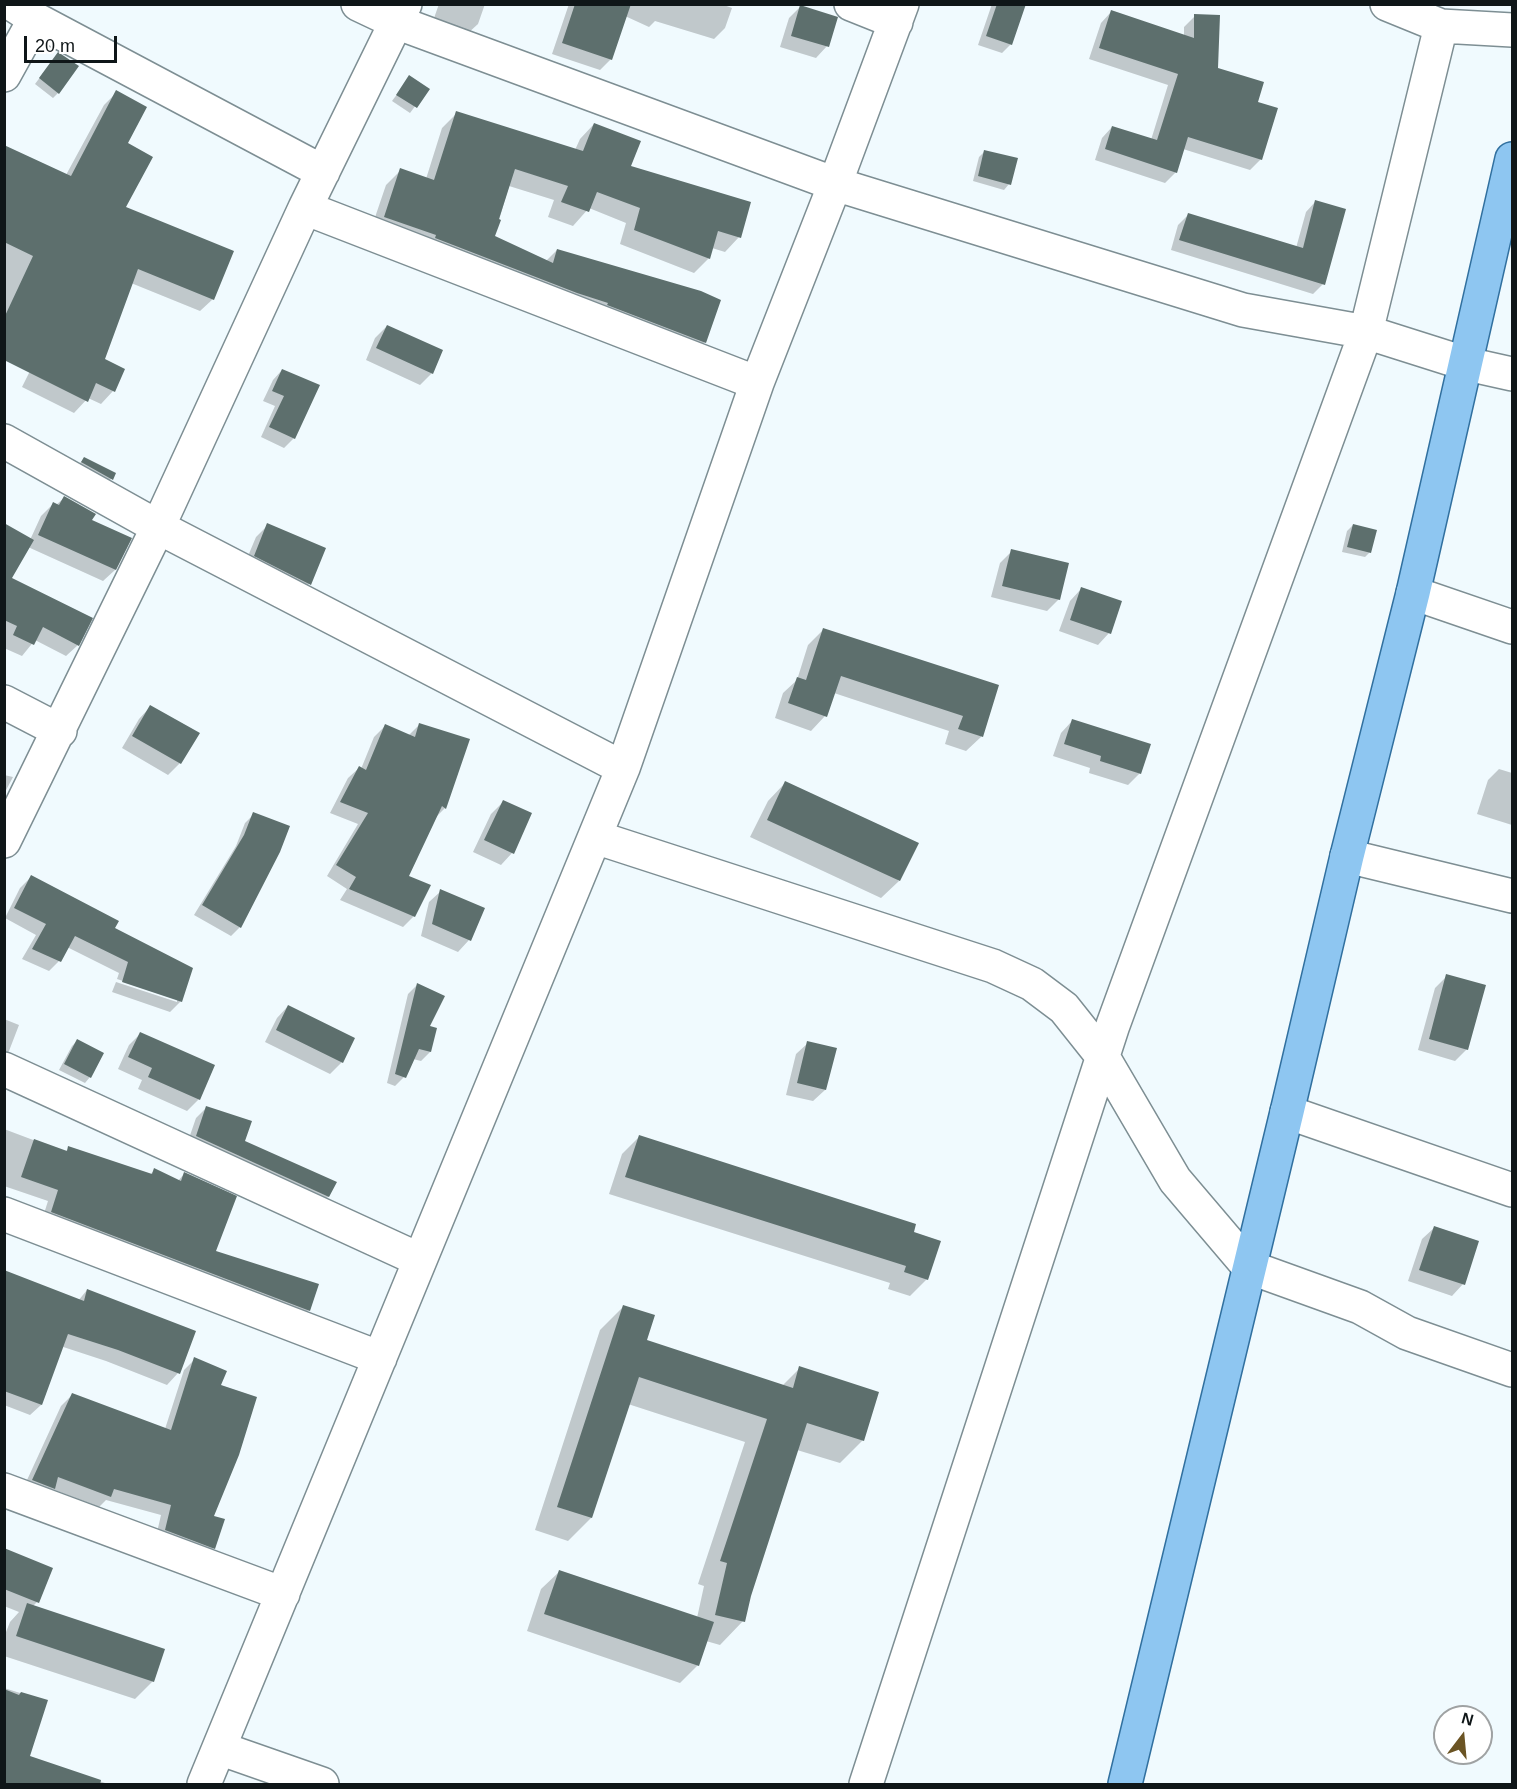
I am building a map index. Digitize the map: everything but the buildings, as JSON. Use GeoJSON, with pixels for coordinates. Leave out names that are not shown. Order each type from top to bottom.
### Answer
{"type":"FeatureCollection","features":[{"type":"Feature","properties":{"kind":"main road"},"geometry":{"type":"LineString","coordinates":[[1125,1784],[1347,856],[1413,593],[1512,159]]}},
{"type":"Feature","properties":{"kind":"street"},"geometry":{"type":"LineString","coordinates":[[358,4],[400,13],[835,184],[1244,310],[1366,332],[1467,364],[1512,374]]}},
{"type":"Feature","properties":{"kind":"street"},"geometry":{"type":"LineString","coordinates":[[204,1785],[624,768],[757,383],[899,13],[851,4]]}},
{"type":"Feature","properties":{"kind":"street"},"geometry":{"type":"LineString","coordinates":[[1387,4],[1441,26],[1512,30]]}},
{"type":"Feature","properties":{"kind":"street"},"geometry":{"type":"LineString","coordinates":[[4,75],[24,12],[323,172]]}},
{"type":"Feature","properties":{"kind":"street"},"geometry":{"type":"LineString","coordinates":[[4,841],[60,731],[158,527],[305,208],[400,13]]}},
{"type":"Feature","properties":{"kind":"street"},"geometry":{"type":"LineString","coordinates":[[866,1785],[1103,1057],[1366,332],[1441,26]]}},
{"type":"Feature","properties":{"kind":"street"},"geometry":{"type":"LineString","coordinates":[[305,208],[757,383]]}},
{"type":"Feature","properties":{"kind":"street"},"geometry":{"type":"LineString","coordinates":[[4,441],[158,527],[624,768]]}},
{"type":"Feature","properties":{"kind":"street"},"geometry":{"type":"LineString","coordinates":[[1413,593],[1512,627]]}},
{"type":"Feature","properties":{"kind":"street"},"geometry":{"type":"LineString","coordinates":[[4,702],[60,731]]}},
{"type":"Feature","properties":{"kind":"street"},"geometry":{"type":"LineString","coordinates":[[595,837],[993,966],[1032,984],[1064,1008],[1103,1057],[1175,1180],[1249,1266],[1360,1307],[1407,1333],[1512,1370]]}},
{"type":"Feature","properties":{"kind":"street"},"geometry":{"type":"LineString","coordinates":[[1347,856],[1512,896]]}},
{"type":"Feature","properties":{"kind":"street"},"geometry":{"type":"LineString","coordinates":[[4,1069],[420,1260]]}},
{"type":"Feature","properties":{"kind":"street"},"geometry":{"type":"LineString","coordinates":[[1287,1112],[1512,1190]]}},
{"type":"Feature","properties":{"kind":"street"},"geometry":{"type":"LineString","coordinates":[[4,1215],[380,1358]]}},
{"type":"Feature","properties":{"kind":"street"},"geometry":{"type":"LineString","coordinates":[[4,1490],[283,1594]]}},
{"type":"Feature","properties":{"kind":"street"},"geometry":{"type":"LineString","coordinates":[[219,1748],[322,1785]]}}]}
